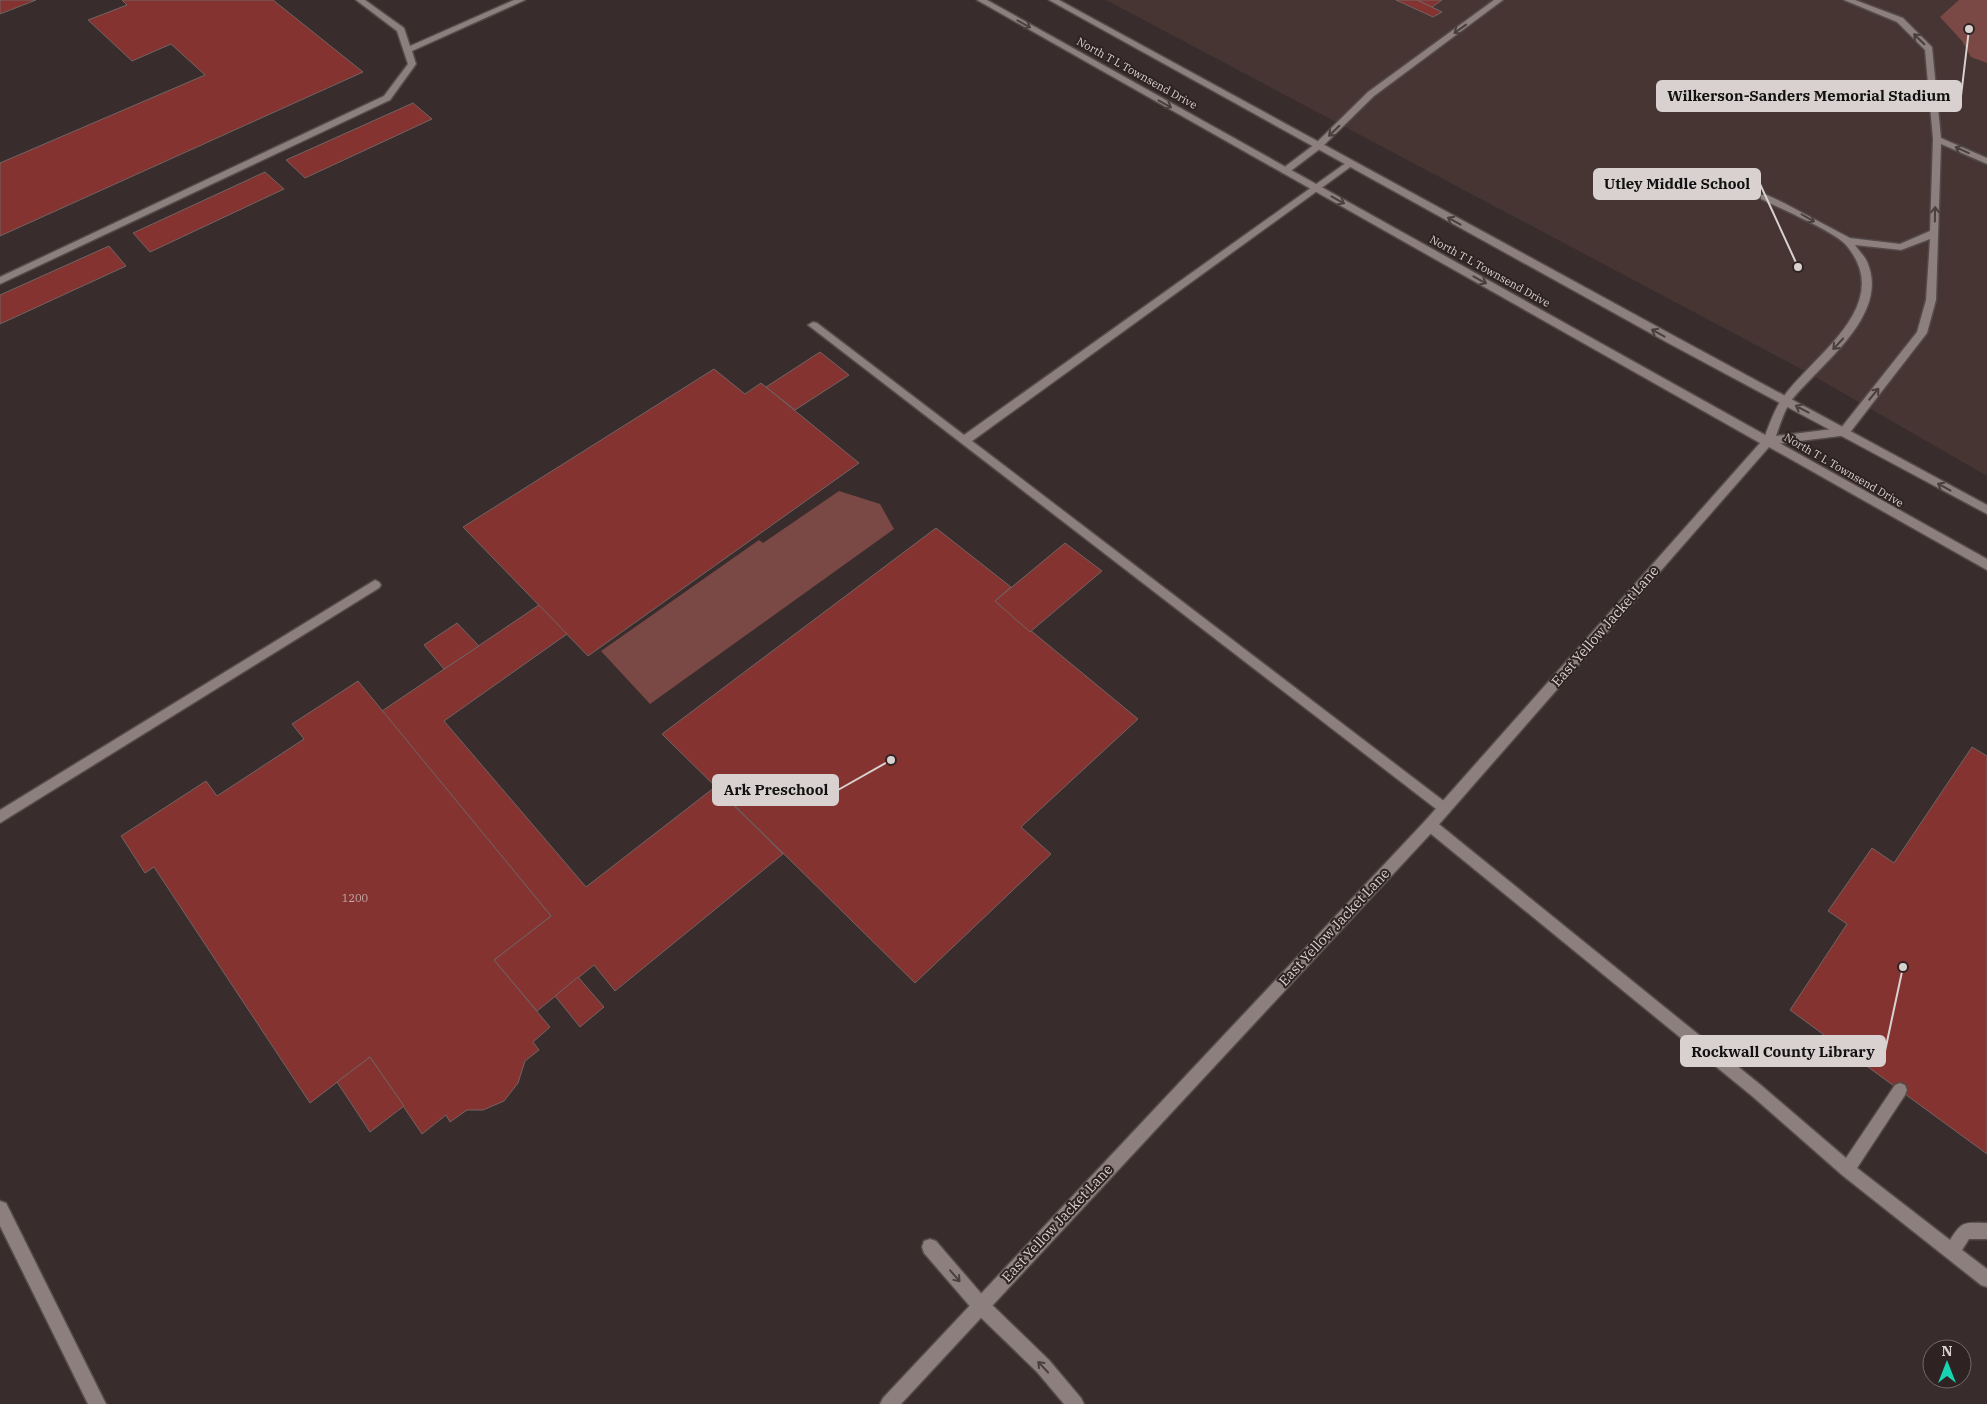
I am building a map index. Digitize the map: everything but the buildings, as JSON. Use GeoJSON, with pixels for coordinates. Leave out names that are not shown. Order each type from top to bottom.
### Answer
{"type":"FeatureCollection","features":[{"type":"Feature","properties":{"kind":"street"},"geometry":{"type":"LineString","coordinates":[[0,281],[387,98],[412,64],[401,30],[360,0]]}},
{"type":"Feature","properties":{"kind":"street"},"geometry":{"type":"LineString","coordinates":[[408,50],[521,0]]}},
{"type":"Feature","properties":{"kind":"street","name":"North T L Townsend Drive"},"geometry":{"type":"LineString","coordinates":[[981,0],[1987,565]]}},
{"type":"Feature","properties":{"kind":"street","name":"North T L Townsend Drive"},"geometry":{"type":"LineString","coordinates":[[1053,0],[1674,342],[1987,510]]}},
{"type":"Feature","properties":{"kind":"street"},"geometry":{"type":"LineString","coordinates":[[1285,171],[1318,146],[1371,94],[1499,0]]}},
{"type":"Feature","properties":{"kind":"street"},"geometry":{"type":"LineString","coordinates":[[1768,441],[1844,432],[1922,333],[1931,300],[1935,233],[1937,139],[1929,49],[1900,20],[1848,0]]}},
{"type":"Feature","properties":{"kind":"street"},"geometry":{"type":"LineString","coordinates":[[1937,139],[1987,161]]}},
{"type":"Feature","properties":{"kind":"street"},"geometry":{"type":"LineString","coordinates":[[964,441],[1350,163]]}},
{"type":"Feature","properties":{"kind":"street"},"geometry":{"type":"LineString","coordinates":[[1764,197],[1797,212],[1847,241],[1901,247],[1935,233]]}},
{"type":"Feature","properties":{"kind":"street","name":"East Yellow Jacket Lane"},"geometry":{"type":"LineString","coordinates":[[889,1404],[1430,825],[1768,441],[1786,401],[1846,335],[1859,315],[1865,300],[1867,279],[1863,260],[1847,241]]}},
{"type":"Feature","properties":{"kind":"street"},"geometry":{"type":"LineString","coordinates":[[813,325],[1444,809]]}},
{"type":"Feature","properties":{"kind":"street"},"geometry":{"type":"LineString","coordinates":[[0,817],[376,585]]}},
{"type":"Feature","properties":{"kind":"street"},"geometry":{"type":"LineString","coordinates":[[1430,825],[1757,1091],[1847,1170],[1987,1279]]}},
{"type":"Feature","properties":{"kind":"street"},"geometry":{"type":"LineString","coordinates":[[1847,1170],[1900,1090]]}},
{"type":"Feature","properties":{"kind":"street"},"geometry":{"type":"LineString","coordinates":[[0,1209],[98,1404]]}},
{"type":"Feature","properties":{"kind":"street"},"geometry":{"type":"LineString","coordinates":[[1952,1252],[1965,1231],[1987,1231]]}},
{"type":"Feature","properties":{"kind":"street"},"geometry":{"type":"LineString","coordinates":[[930,1247],[980,1305],[1043,1366],[1075,1404]]}},
{"type":"Feature","properties":{"kind":"shaded area"},"geometry":{"type":"Polygon","coordinates":[[[1106,0],[1987,0],[1987,476],[1805,371],[1106,0]]]}},
{"type":"Feature","properties":{"kind":"shaded area"},"geometry":{"type":"Polygon","coordinates":[[[1959,0],[1987,0],[1987,63],[1971,57],[1962,41],[1940,17],[1959,0]]]}},
{"type":"Feature","properties":{"kind":"shaded area"},"geometry":{"type":"Polygon","coordinates":[[[839,491],[880,504],[894,529],[650,704],[601,651],[759,540],[763,543],[839,491]]]}},
{"type":"Feature","properties":{"kind":"place","name":"Wilkerson-Sanders Memorial Stadium"},"geometry":{"type":"Point","coordinates":[1969,29]}},
{"type":"Feature","properties":{"kind":"place","name":"Utley Middle School"},"geometry":{"type":"Point","coordinates":[1798,267]}},
{"type":"Feature","properties":{"kind":"place","name":"Ark Preschool"},"geometry":{"type":"Point","coordinates":[891,760]}},
{"type":"Feature","properties":{"kind":"place","name":"Rockwall County Library"},"geometry":{"type":"Point","coordinates":[1903,967]}}]}
